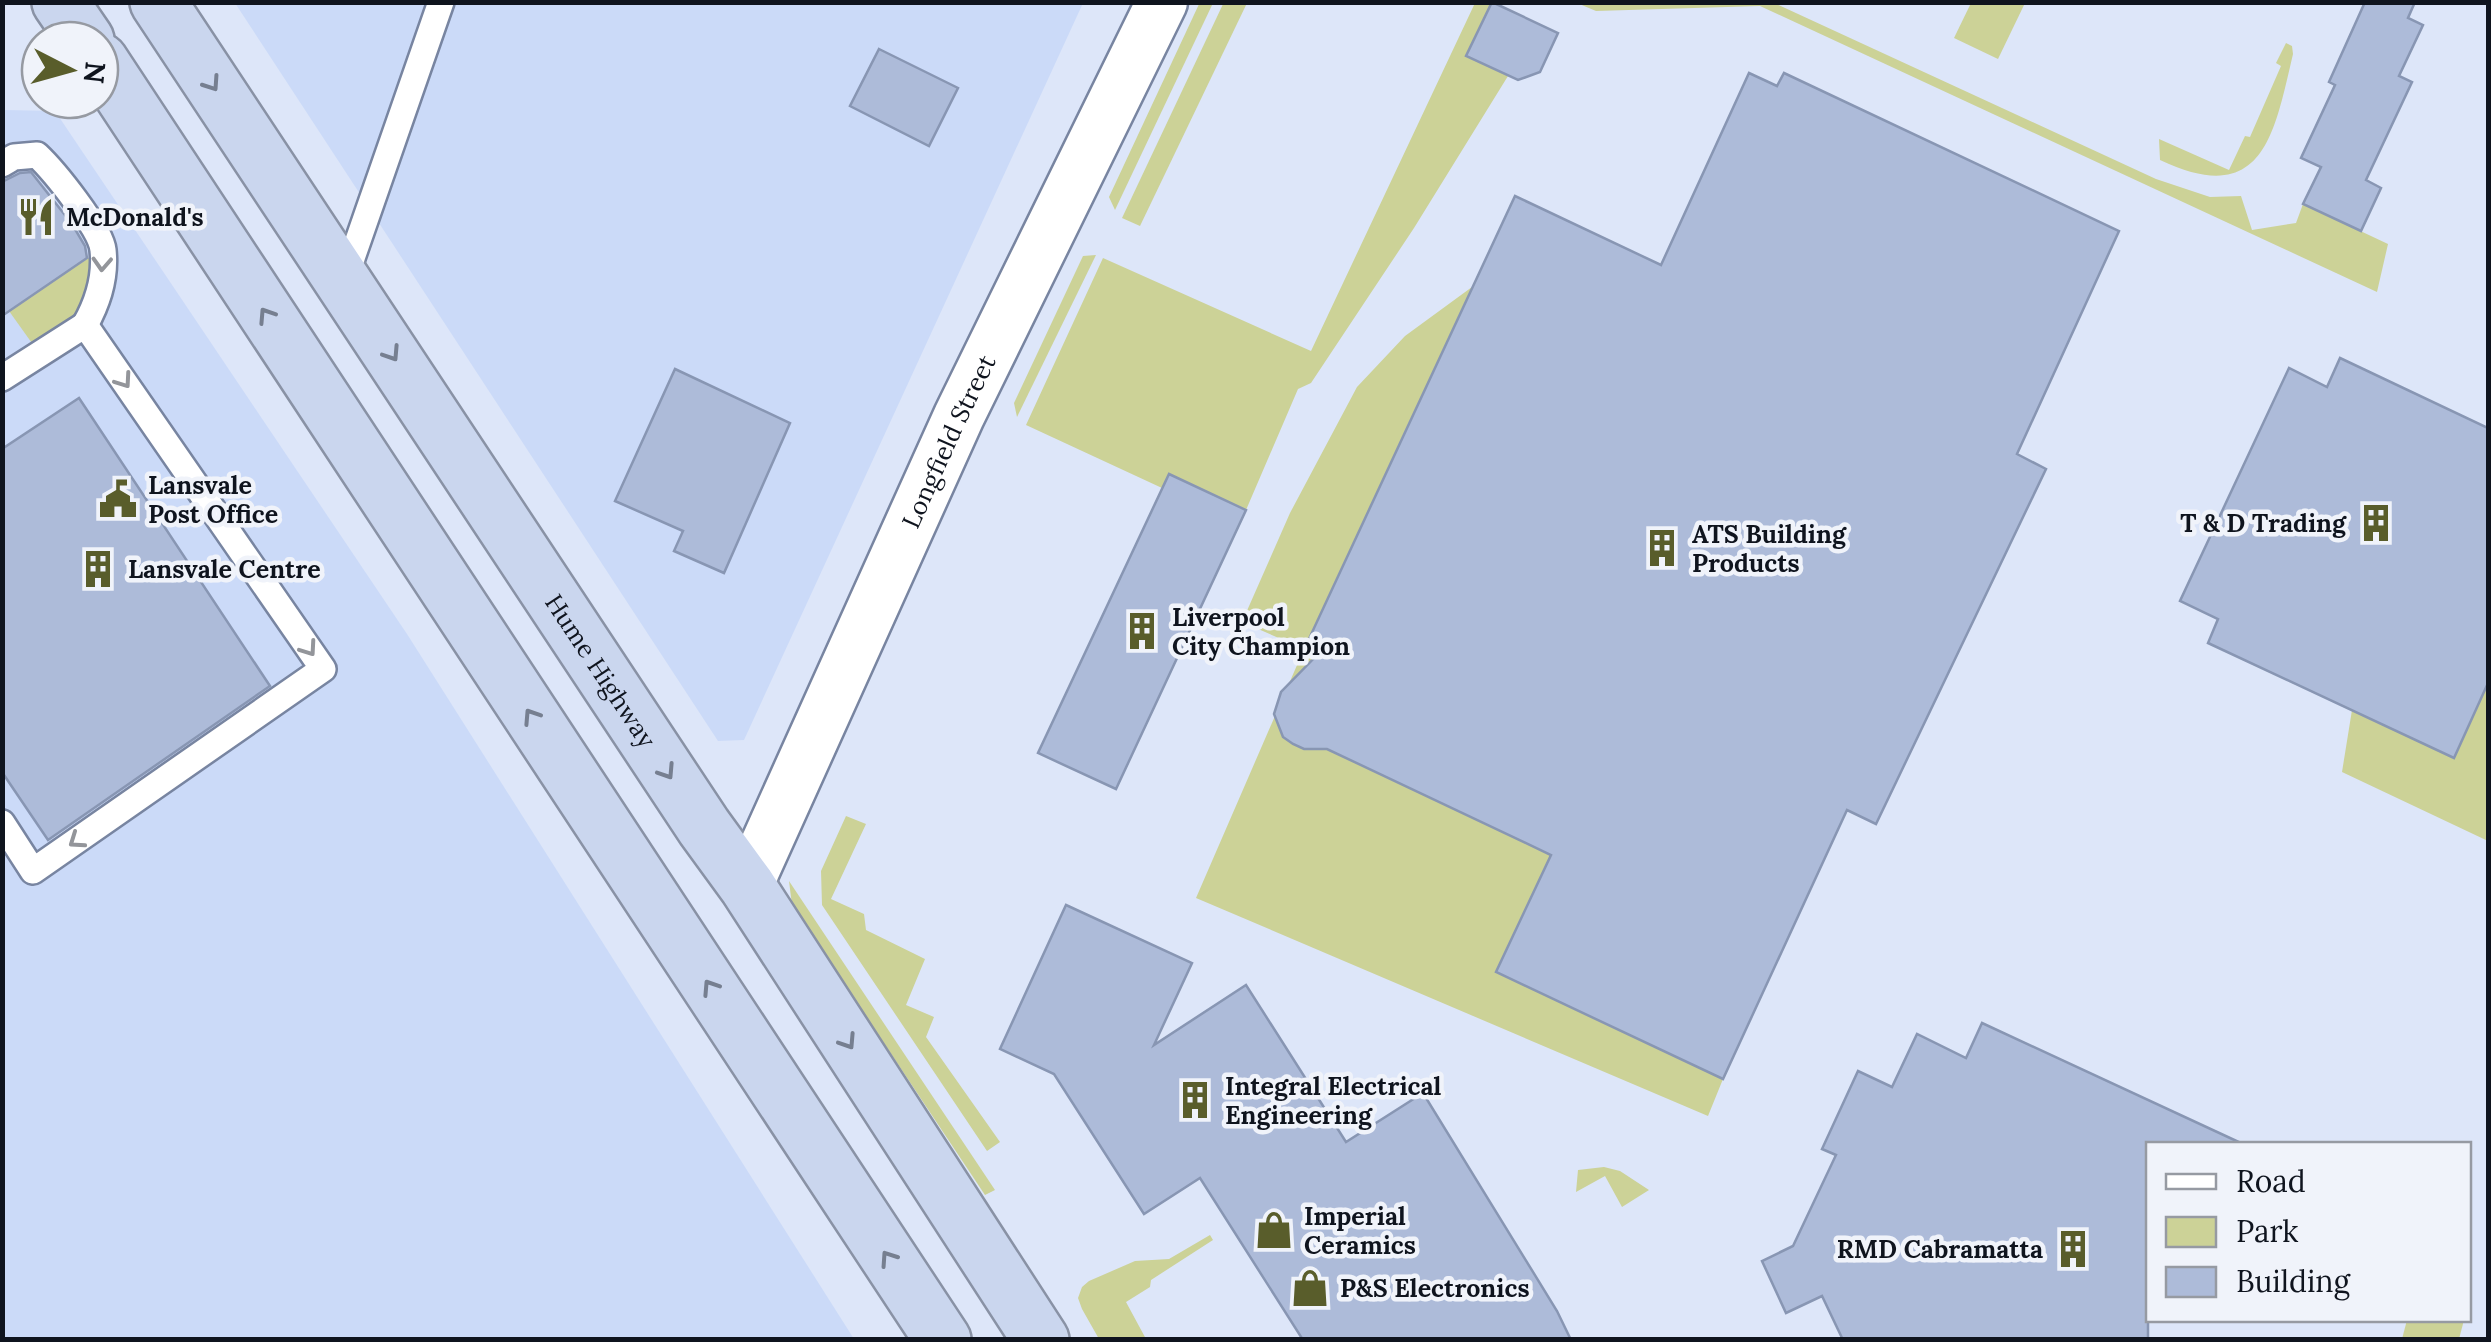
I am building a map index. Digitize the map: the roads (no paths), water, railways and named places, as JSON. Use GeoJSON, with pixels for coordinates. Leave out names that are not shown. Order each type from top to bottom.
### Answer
{"type":"FeatureCollection","features":[{"type":"Feature","properties":{"kind":"highway","name":"Hume Highway"},"geometry":{"type":"LineString","coordinates":[[158,2],[704,827],[747,886],[1041,1340]]}},
{"type":"Feature","properties":{"kind":"highway"},"geometry":{"type":"LineString","coordinates":[[120,91],[942,1340]]}},
{"type":"Feature","properties":{"kind":"street","name":"Longfield Street"},"geometry":{"type":"LineString","coordinates":[[747,886],[950,434],[1162,2]]}},
{"type":"Feature","properties":{"kind":"lane"},"geometry":{"type":"LineString","coordinates":[[344,282],[440,2]]}},
{"type":"Feature","properties":{"kind":"lane"},"geometry":{"type":"LineString","coordinates":[[2,164],[14,157],[37,155],[58,174],[103,247],[100,300],[85,325],[2,378]]}},
{"type":"Feature","properties":{"kind":"lane"},"geometry":{"type":"LineString","coordinates":[[5,834],[32,871],[323,669],[85,325]]}},
{"type":"Feature","properties":{"kind":"place","name":"McDonald's"},"geometry":{"type":"Point","coordinates":[36,217]}},
{"type":"Feature","properties":{"kind":"place","name":"Lansvale Post Office"},"geometry":{"type":"Point","coordinates":[118,499]}},
{"type":"Feature","properties":{"kind":"place","name":"T & D Trading"},"geometry":{"type":"Point","coordinates":[2376,523]}},
{"type":"Feature","properties":{"kind":"place","name":"ATS Building Products"},"geometry":{"type":"Point","coordinates":[1662,548]}},
{"type":"Feature","properties":{"kind":"place","name":"Lansvale Centre"},"geometry":{"type":"Point","coordinates":[98,569]}},
{"type":"Feature","properties":{"kind":"place","name":"Liverpool City Champion"},"geometry":{"type":"Point","coordinates":[1142,631]}},
{"type":"Feature","properties":{"kind":"place","name":"Integral Electrical Engineering"},"geometry":{"type":"Point","coordinates":[1195,1100]}},
{"type":"Feature","properties":{"kind":"place","name":"Imperial Ceramics"},"geometry":{"type":"Point","coordinates":[1274,1230]}},
{"type":"Feature","properties":{"kind":"place","name":"RMD Cabramatta"},"geometry":{"type":"Point","coordinates":[2073,1249]}},
{"type":"Feature","properties":{"kind":"place","name":"P&S Electronics"},"geometry":{"type":"Point","coordinates":[1310,1288]}}]}
